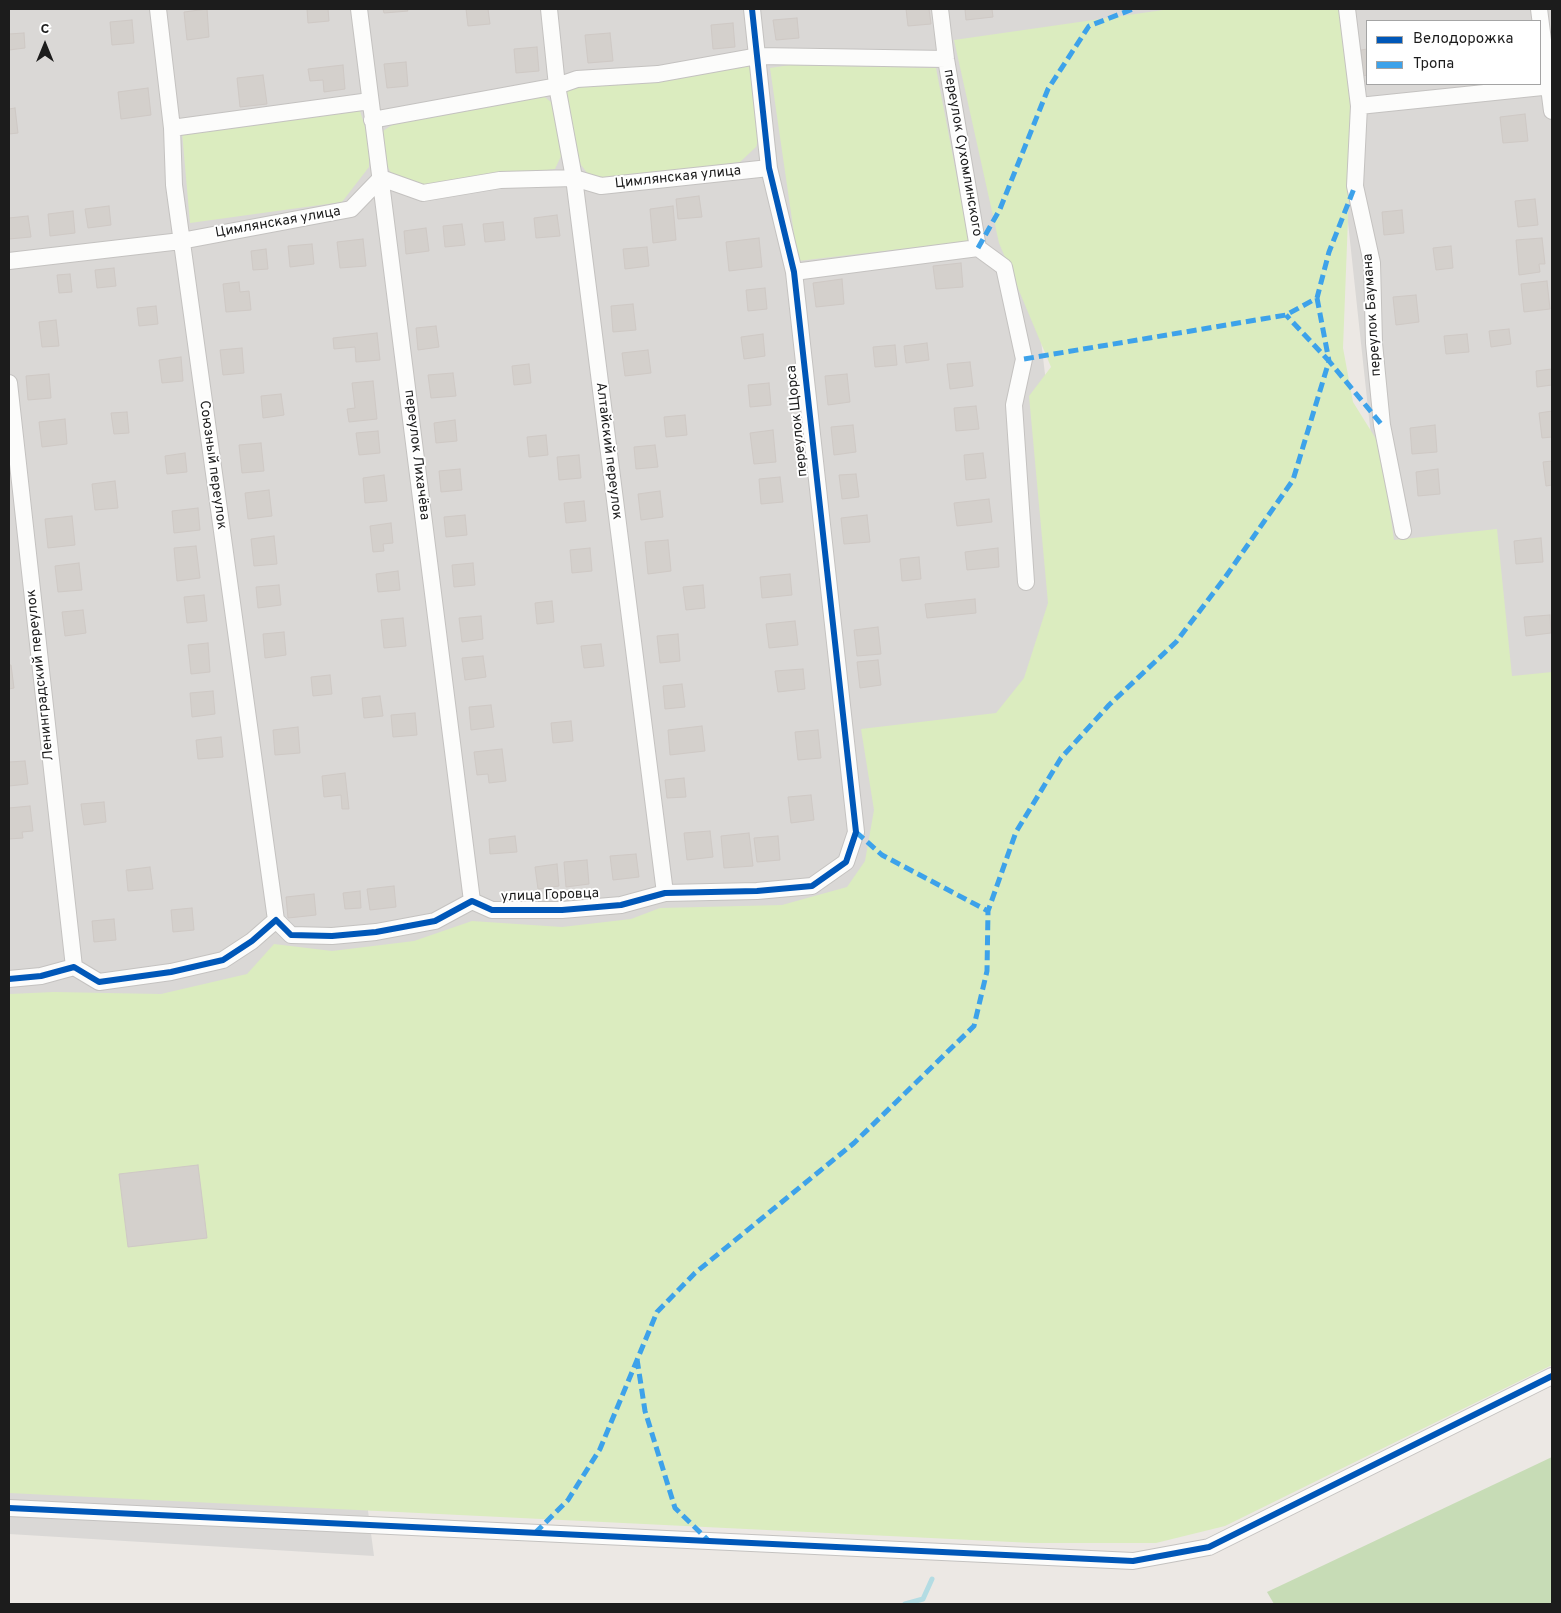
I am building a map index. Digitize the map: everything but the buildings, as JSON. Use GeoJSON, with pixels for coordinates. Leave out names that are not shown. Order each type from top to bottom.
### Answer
{"type":"FeatureCollection","features":[{"type":"Feature","properties":{"kind":"street","name":"Союзный переулок"},"geometry":{"type":"LineString","coordinates":[[158,9],[172,128],[174,185],[181,241],[276,920]]}},
{"type":"Feature","properties":{"kind":"street","name":"переулок Лихачёва"},"geometry":{"type":"LineString","coordinates":[[359,9],[472,901]]}},
{"type":"Feature","properties":{"kind":"street","name":"Алтайский переулок"},"geometry":{"type":"LineString","coordinates":[[549,9],[557,86],[574,178],[665,893]]}},
{"type":"Feature","properties":{"kind":"street","name":"переулок Щорса"},"geometry":{"type":"LineString","coordinates":[[752,9],[769,168],[794,272],[856,832]]}},
{"type":"Feature","properties":{"kind":"street","name":"переулок Сухомлинского"},"geometry":{"type":"LineString","coordinates":[[940,9],[946,59],[978,248],[1004,267],[1024,359],[1014,405],[1026,582]]}},
{"type":"Feature","properties":{"kind":"street","name":"переулок Баумана"},"geometry":{"type":"LineString","coordinates":[[1347,9],[1359,106],[1355,186],[1372,263],[1374,343],[1382,424],[1403,532]]}},
{"type":"Feature","properties":{"kind":"street"},"geometry":{"type":"LineString","coordinates":[[1541,23],[1552,111]]}},
{"type":"Feature","properties":{"kind":"street"},"geometry":{"type":"LineString","coordinates":[[372,120],[557,86],[577,80],[658,74],[758,56],[946,59]]}},
{"type":"Feature","properties":{"kind":"street"},"geometry":{"type":"LineString","coordinates":[[1359,106],[1550,86]]}},
{"type":"Feature","properties":{"kind":"street"},"geometry":{"type":"LineString","coordinates":[[172,128],[370,101]]}},
{"type":"Feature","properties":{"kind":"street","name":"Цимлянская улица"},"geometry":{"type":"LineString","coordinates":[[9,261],[181,241],[351,209],[381,178],[423,193],[500,180],[574,178],[602,186],[769,168]]}},
{"type":"Feature","properties":{"kind":"street"},"geometry":{"type":"LineString","coordinates":[[794,272],[978,248]]}},
{"type":"Feature","properties":{"kind":"street","name":"Ленинградский переулок"},"geometry":{"type":"LineString","coordinates":[[9,383],[74,967]]}},
{"type":"Feature","properties":{"kind":"street","name":"улица Горовца"},"geometry":{"type":"LineString","coordinates":[[472,901],[492,910],[562,910],[621,905],[665,893],[812,886],[846,862],[856,832]]}},
{"type":"Feature","properties":{"kind":"street"},"geometry":{"type":"LineString","coordinates":[[9,979],[41,976],[74,967],[99,982],[180,970],[223,960],[252,941],[276,920],[291,935],[332,936],[368,933],[434,921],[472,901]]}},
{"type":"Feature","properties":{"kind":"street"},"geometry":{"type":"LineString","coordinates":[[9,1508],[1133,1561],[1209,1547],[1552,1376]]}},
{"type":"Feature","properties":{"kind":"shaded area"},"geometry":{"type":"Polygon","coordinates":[[[9,9],[1286,9],[1007,53],[1106,890],[297,972],[374,1556],[9,1534],[9,9]]]}},
{"type":"Feature","properties":{"kind":"shaded area"},"geometry":{"type":"Polygon","coordinates":[[[1325,9],[1552,9],[1552,690],[1503,699],[1385,566],[1325,9]]]}},
{"type":"Feature","properties":{"kind":"green space"},"geometry":{"type":"Polygon","coordinates":[[[1170,9],[1342,9],[1352,115],[1343,348],[1353,402],[1381,447],[1394,540],[1497,529],[1512,676],[1552,672],[1552,1365],[1225,1526],[1156,1543],[1033,1543],[9,1493],[9,994],[54,992],[161,994],[247,974],[274,944],[332,951],[414,941],[472,921],[562,927],[631,919],[660,908],[782,905],[847,887],[865,861],[874,810],[861,729],[996,713],[1024,678],[1048,603],[1029,396],[1051,367],[999,243],[954,40],[1170,9]]]}},
{"type":"Feature","properties":{"kind":"green space"},"geometry":{"type":"Polygon","coordinates":[[[749,61],[753,70],[761,133],[756,147],[740,162],[615,180],[600,179],[588,174],[581,165],[577,156],[566,90],[579,82],[749,61]]]}},
{"type":"Feature","properties":{"kind":"green space"},"geometry":{"type":"Polygon","coordinates":[[[790,65],[936,68],[969,241],[798,261],[770,68],[790,65]]]}},
{"type":"Feature","properties":{"kind":"green space"},"geometry":{"type":"Polygon","coordinates":[[[542,95],[551,102],[562,154],[555,169],[427,186],[391,173],[384,160],[380,133],[398,121],[542,95]]]}},
{"type":"Feature","properties":{"kind":"green space"},"geometry":{"type":"Polygon","coordinates":[[[360,111],[369,139],[369,167],[342,202],[190,223],[182,132],[360,111]]]}},
{"type":"Feature","properties":{"kind":"green space"},"geometry":{"type":"Polygon","coordinates":[[[1552,1457],[1552,1604],[1274,1604],[1267,1592],[1552,1457]]]}},
{"type":"Feature","properties":{"kind":"waterway"},"geometry":{"type":"LineString","coordinates":[[905,1604],[923,1599],[932,1579]]}},
{"type":"Feature","properties":{"kind":"marked path"},"geometry":{"type":"LineString","coordinates":[[978,248],[1000,209],[1048,89],[1089,26],[1133,9]]}},
{"type":"Feature","properties":{"kind":"marked path"},"geometry":{"type":"LineString","coordinates":[[1024,359],[1286,315],[1317,298],[1329,252],[1355,186]]}},
{"type":"Feature","properties":{"kind":"marked path"},"geometry":{"type":"LineString","coordinates":[[1317,298],[1329,361],[1382,425]]}},
{"type":"Feature","properties":{"kind":"marked path"},"geometry":{"type":"LineString","coordinates":[[535,1533],[568,1500],[600,1449],[657,1312],[695,1273],[854,1143],[974,1026],[987,971],[988,911],[1016,832],[1061,758],[1109,705],[1176,642],[1224,579],[1293,480],[1329,361],[1286,315]]}},
{"type":"Feature","properties":{"kind":"marked path"},"geometry":{"type":"LineString","coordinates":[[856,832],[882,855],[988,911]]}},
{"type":"Feature","properties":{"kind":"marked path"},"geometry":{"type":"LineString","coordinates":[[637,1359],[645,1411],[675,1508],[709,1541]]}},
{"type":"Feature","properties":{"kind":"cycle path"},"geometry":{"type":"LineString","coordinates":[[9,979],[41,976],[74,967],[99,982],[171,972],[223,960],[252,941],[276,920],[291,935],[332,936],[376,932],[435,921],[472,901],[492,910],[562,910],[621,905],[665,893],[757,891],[812,886],[846,862],[856,832],[794,272],[769,168],[752,9]]}},
{"type":"Feature","properties":{"kind":"cycle path"},"geometry":{"type":"LineString","coordinates":[[9,1508],[1133,1561],[1209,1547],[1552,1376]]}}]}
